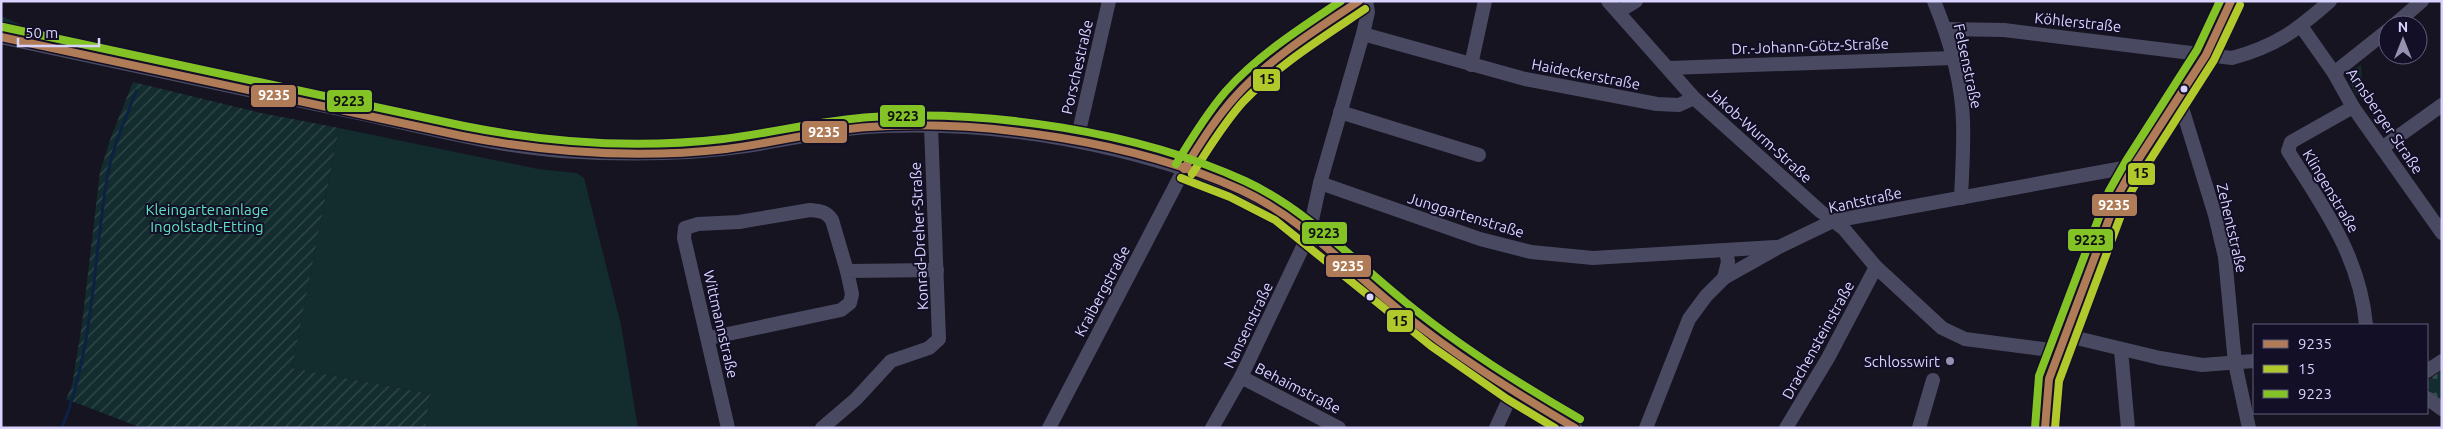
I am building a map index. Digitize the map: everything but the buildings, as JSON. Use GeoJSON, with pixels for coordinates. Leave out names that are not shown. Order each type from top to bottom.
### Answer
{"type":"FeatureCollection","features":[{"type":"Feature","properties":{"kind":"street","name":"Porschestraße"},"geometry":{"type":"LineString","coordinates":[[1078,140],[1109,1]]}},
{"type":"Feature","properties":{"kind":"street","name":"Kraibergstraße"},"geometry":{"type":"LineString","coordinates":[[1049,428],[1184,169],[1217,119],[1242,89],[1280,55],[1359,1]]}},
{"type":"Feature","properties":{"kind":"street","name":"Nansenstraße"},"geometry":{"type":"LineString","coordinates":[[1212,428],[1241,377],[1310,234],[1320,183],[1363,34],[1368,12],[1366,1]]}},
{"type":"Feature","properties":{"kind":"street"},"geometry":{"type":"LineString","coordinates":[[1471,65],[1485,1]]}},
{"type":"Feature","properties":{"kind":"street","name":"Jakob-Wurm-Straße"},"geometry":{"type":"LineString","coordinates":[[1608,1],[1694,98],[1844,229],[1876,267],[1942,328],[1965,339],[2058,351]]}},
{"type":"Feature","properties":{"kind":"street"},"geometry":{"type":"LineString","coordinates":[[1618,12],[1636,1]]}},
{"type":"Feature","properties":{"kind":"street","name":"Felsenstraße"},"geometry":{"type":"LineString","coordinates":[[1934,1],[1946,29],[1953,58],[1963,120],[1961,198]]}},
{"type":"Feature","properties":{"kind":"street"},"geometry":{"type":"LineString","coordinates":[[2045,428],[2045,409],[2050,379],[2058,351],[2118,195],[2134,166],[2206,56],[2231,1]]}},
{"type":"Feature","properties":{"kind":"street","name":"Köhlerstraße"},"geometry":{"type":"LineString","coordinates":[[1946,29],[2004,30],[2124,43],[2206,56],[2232,58],[2280,41],[2330,1]]}},
{"type":"Feature","properties":{"kind":"street"},"geometry":{"type":"LineString","coordinates":[[2406,15],[2422,1]]}},
{"type":"Feature","properties":{"kind":"street","name":"Arnsberger Straße"},"geometry":{"type":"LineString","coordinates":[[2301,26],[2334,73],[2354,108],[2441,231]]}},
{"type":"Feature","properties":{"kind":"street","name":"Haideckerstraße"},"geometry":{"type":"LineString","coordinates":[[1363,34],[1525,79],[1656,104],[1680,105],[1694,98]]}},
{"type":"Feature","properties":{"kind":"street"},"geometry":{"type":"LineString","coordinates":[[1,37],[528,147],[586,152],[688,152],[747,146],[843,129],[888,126],[931,126],[1024,132],[1078,140],[1221,181],[1281,212],[1310,234],[1405,315],[1513,391],[1575,428]]}},
{"type":"Feature","properties":{"kind":"street"},"geometry":{"type":"LineString","coordinates":[[2334,73],[2378,38]]}},
{"type":"Feature","properties":{"kind":"street","name":"Dr.-Johann-Götz-Straße"},"geometry":{"type":"LineString","coordinates":[[1669,68],[1953,58]]}},
{"type":"Feature","properties":{"kind":"street","name":"Zehentstraße"},"geometry":{"type":"LineString","coordinates":[[2179,98],[2215,214],[2225,257],[2235,363],[2249,428]]}},
{"type":"Feature","properties":{"kind":"street"},"geometry":{"type":"LineString","coordinates":[[2382,148],[2442,105]]}},
{"type":"Feature","properties":{"kind":"street","name":"Klingenstraße"},"geometry":{"type":"LineString","coordinates":[[2354,108],[2291,142],[2288,151],[2338,231],[2357,273],[2364,298],[2366,324]]}},
{"type":"Feature","properties":{"kind":"street"},"geometry":{"type":"LineString","coordinates":[[1340,112],[1479,155]]}},
{"type":"Feature","properties":{"kind":"street","name":"Konrad-Dreher-Straße"},"geometry":{"type":"LineString","coordinates":[[822,428],[856,399],[891,361],[929,348],[936,343],[940,333],[931,126]]}},
{"type":"Feature","properties":{"kind":"street","name":"Kantstraße"},"geometry":{"type":"LineString","coordinates":[[1646,428],[1689,319],[1706,296],[1724,278],[1779,247],[1833,221],[2134,166]]}},
{"type":"Feature","properties":{"kind":"street","name":"Junggartenstraße"},"geometry":{"type":"LineString","coordinates":[[1320,183],[1480,239],[1531,252],[1593,258],[1779,247]]}},
{"type":"Feature","properties":{"kind":"street","name":"Wittmannstraße"},"geometry":{"type":"LineString","coordinates":[[728,428],[709,338],[684,238],[685,228],[698,224],[739,222],[810,210],[820,211],[827,214],[832,220],[847,271]]}},
{"type":"Feature","properties":{"kind":"street"},"geometry":{"type":"LineString","coordinates":[[1724,278],[1728,262],[1726,250]]}},
{"type":"Feature","properties":{"kind":"street","name":"Drachensteinstraße"},"geometry":{"type":"LineString","coordinates":[[1786,428],[1828,358],[1876,267]]}},
{"type":"Feature","properties":{"kind":"street"},"geometry":{"type":"LineString","coordinates":[[709,338],[841,310],[850,303],[852,294],[847,271],[937,270]]}},
{"type":"Feature","properties":{"kind":"street"},"geometry":{"type":"LineString","coordinates":[[2064,335],[2121,350],[2202,365],[2253,361]]}},
{"type":"Feature","properties":{"kind":"street"},"geometry":{"type":"LineString","coordinates":[[2121,350],[2128,428]]}},
{"type":"Feature","properties":{"kind":"street"},"geometry":{"type":"LineString","coordinates":[[2428,370],[2442,361]]}},
{"type":"Feature","properties":{"kind":"street","name":"Behaimstraße"},"geometry":{"type":"LineString","coordinates":[[1241,377],[1339,428]]}},
{"type":"Feature","properties":{"kind":"street"},"geometry":{"type":"LineString","coordinates":[[1919,428],[1934,380]]}},
{"type":"Feature","properties":{"kind":"street"},"geometry":{"type":"LineString","coordinates":[[1496,428],[1513,391]]}},
{"type":"Feature","properties":{"kind":"street"},"geometry":{"type":"LineString","coordinates":[[2428,399],[2442,410]]}},
{"type":"Feature","properties":{"kind":"green space"},"geometry":{"type":"Polygon","coordinates":[[[1,16],[21,25],[17,35],[1,32],[1,16]]]}},
{"type":"Feature","properties":{"kind":"green space"},"geometry":{"type":"Polygon","coordinates":[[[2361,65],[2363,92],[2357,95],[2349,82],[2349,72],[2361,65]]]}},
{"type":"Feature","properties":{"kind":"green space","name":"Kleingartenanlage Ingolstadt-Etting"},"geometry":{"type":"Polygon","coordinates":[[[133,82],[261,113],[339,128],[292,368],[430,394],[425,428],[142,428],[66,399],[72,386],[82,324],[100,172],[111,137],[133,82]]]}},
{"type":"Feature","properties":{"kind":"green space"},"geometry":{"type":"Polygon","coordinates":[[[339,128],[538,169],[577,173],[584,178],[621,325],[638,428],[425,428],[430,394],[292,368],[339,128]]]}},
{"type":"Feature","properties":{"kind":"green space"},"geometry":{"type":"Polygon","coordinates":[[[2442,370],[2442,402],[2428,389],[2428,380],[2442,370]]]}},
{"type":"Feature","properties":{"kind":"waterway"},"geometry":{"type":"LineString","coordinates":[[62,428],[72,399],[86,338],[108,173],[118,137],[136,91]]}},
{"type":"Feature","properties":{"kind":"transit line","name":"9223"},"geometry":{"type":"LineString","coordinates":[[1176,164],[1212,108],[1238,78],[1280,43],[1341,1]]}},
{"type":"Feature","properties":{"kind":"transit line","name":"9235"},"geometry":{"type":"LineString","coordinates":[[1184,169],[1221,114],[1249,83],[1294,45],[1359,1]]}},
{"type":"Feature","properties":{"kind":"transit line","name":"9223"},"geometry":{"type":"LineString","coordinates":[[2035,428],[2039,376],[2109,191],[2197,50],[2220,1]]}},
{"type":"Feature","properties":{"kind":"transit line","name":"9235"},"geometry":{"type":"LineString","coordinates":[[2045,428],[2049,379],[2118,195],[2134,166],[2206,55],[2231,1]]}},
{"type":"Feature","properties":{"kind":"transit line","name":"15"},"geometry":{"type":"LineString","coordinates":[[2055,428],[2059,381],[2127,199],[2214,60],[2240,5]]}},
{"type":"Feature","properties":{"kind":"transit line","name":"15"},"geometry":{"type":"LineString","coordinates":[[1192,174],[1216,137],[1243,102],[1301,52],[1365,9]]}},
{"type":"Feature","properties":{"kind":"transit line","name":"9223"},"geometry":{"type":"LineString","coordinates":[[3,27],[464,126],[528,137],[593,143],[658,144],[723,139],[853,119],[918,116],[1014,121],[1111,137],[1158,149],[1203,164],[1245,181],[1267,193],[1309,220],[1446,334],[1534,392],[1580,419]]}},
{"type":"Feature","properties":{"kind":"transit line","name":"9235"},"geometry":{"type":"LineString","coordinates":[[1,37],[462,136],[528,147],[594,153],[660,154],[726,149],[851,129],[914,125],[1010,131],[1107,147],[1200,173],[1241,190],[1263,202],[1304,229],[1420,327],[1507,387],[1575,428]]}},
{"type":"Feature","properties":{"kind":"transit line","name":"15"},"geometry":{"type":"LineString","coordinates":[[1181,178],[1230,197],[1275,220],[1431,346],[1507,399],[1555,428]]}},
{"type":"Feature","properties":{"kind":"place","name":"Schlosswirt"},"geometry":{"type":"Point","coordinates":[1950,361]}}]}
